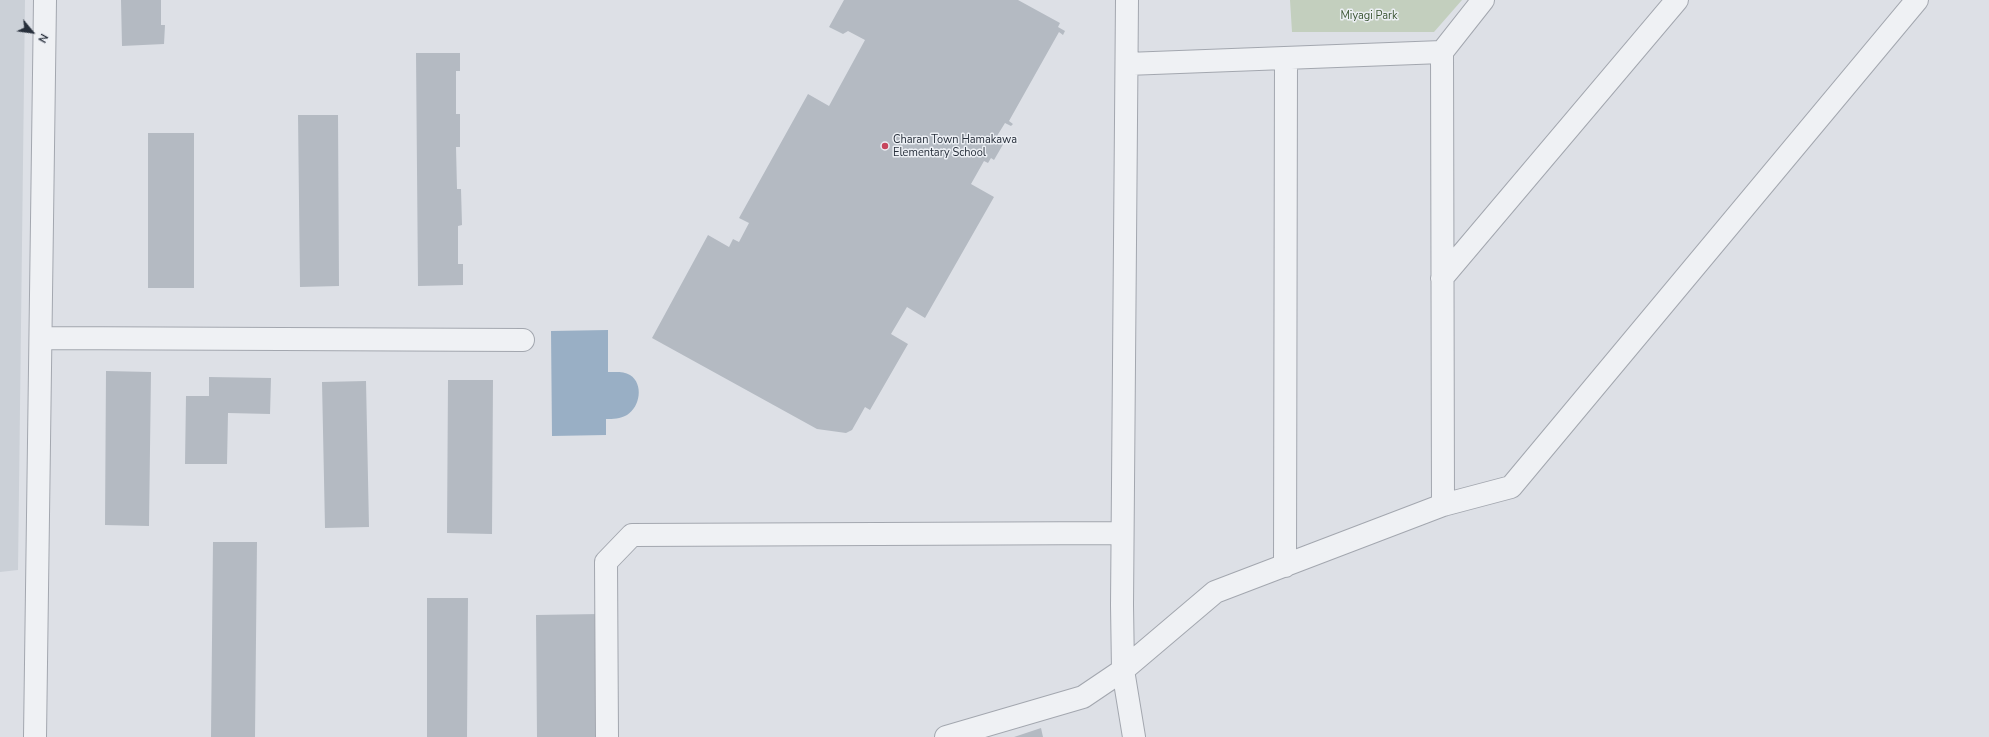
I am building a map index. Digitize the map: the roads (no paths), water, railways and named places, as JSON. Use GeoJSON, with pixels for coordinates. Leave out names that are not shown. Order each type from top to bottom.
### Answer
{"type":"FeatureCollection","features":[{"type":"Feature","properties":{"kind":"street"},"geometry":{"type":"LineString","coordinates":[[35,737],[46,0]]}},
{"type":"Feature","properties":{"kind":"street"},"geometry":{"type":"LineString","coordinates":[[1127,0],[1122,533],[1123,670],[1134,737]]}},
{"type":"Feature","properties":{"kind":"street"},"geometry":{"type":"LineString","coordinates":[[1443,505],[1442,52],[1483,0]]}},
{"type":"Feature","properties":{"kind":"street"},"geometry":{"type":"LineString","coordinates":[[1442,278],[1677,0]]}},
{"type":"Feature","properties":{"kind":"street"},"geometry":{"type":"LineString","coordinates":[[946,737],[1083,696],[1123,670],[1215,592],[1443,505],[1511,487],[1917,0]]}},
{"type":"Feature","properties":{"kind":"street"},"geometry":{"type":"LineString","coordinates":[[1127,64],[1442,52]]}},
{"type":"Feature","properties":{"kind":"street"},"geometry":{"type":"LineString","coordinates":[[1285,566],[1286,59]]}},
{"type":"Feature","properties":{"kind":"street"},"geometry":{"type":"LineString","coordinates":[[41,338],[523,340]]}},
{"type":"Feature","properties":{"kind":"street"},"geometry":{"type":"LineString","coordinates":[[607,737],[606,562],[632,535],[1122,533]]}},
{"type":"Feature","properties":{"kind":"water"},"geometry":{"type":"Polygon","coordinates":[[[608,330],[608,372],[625,373],[634,379],[639,390],[635,407],[627,415],[606,419],[606,435],[552,436],[551,331],[608,330]]]}},
{"type":"Feature","properties":{"kind":"place","name":"Charan Town Hamakawa Elementary School"},"geometry":{"type":"Point","coordinates":[885,146]}},
{"type":"Feature","properties":{"kind":"park label","name":"Miyagi Park"},"geometry":{"type":"Point","coordinates":[1369,16]}}]}
